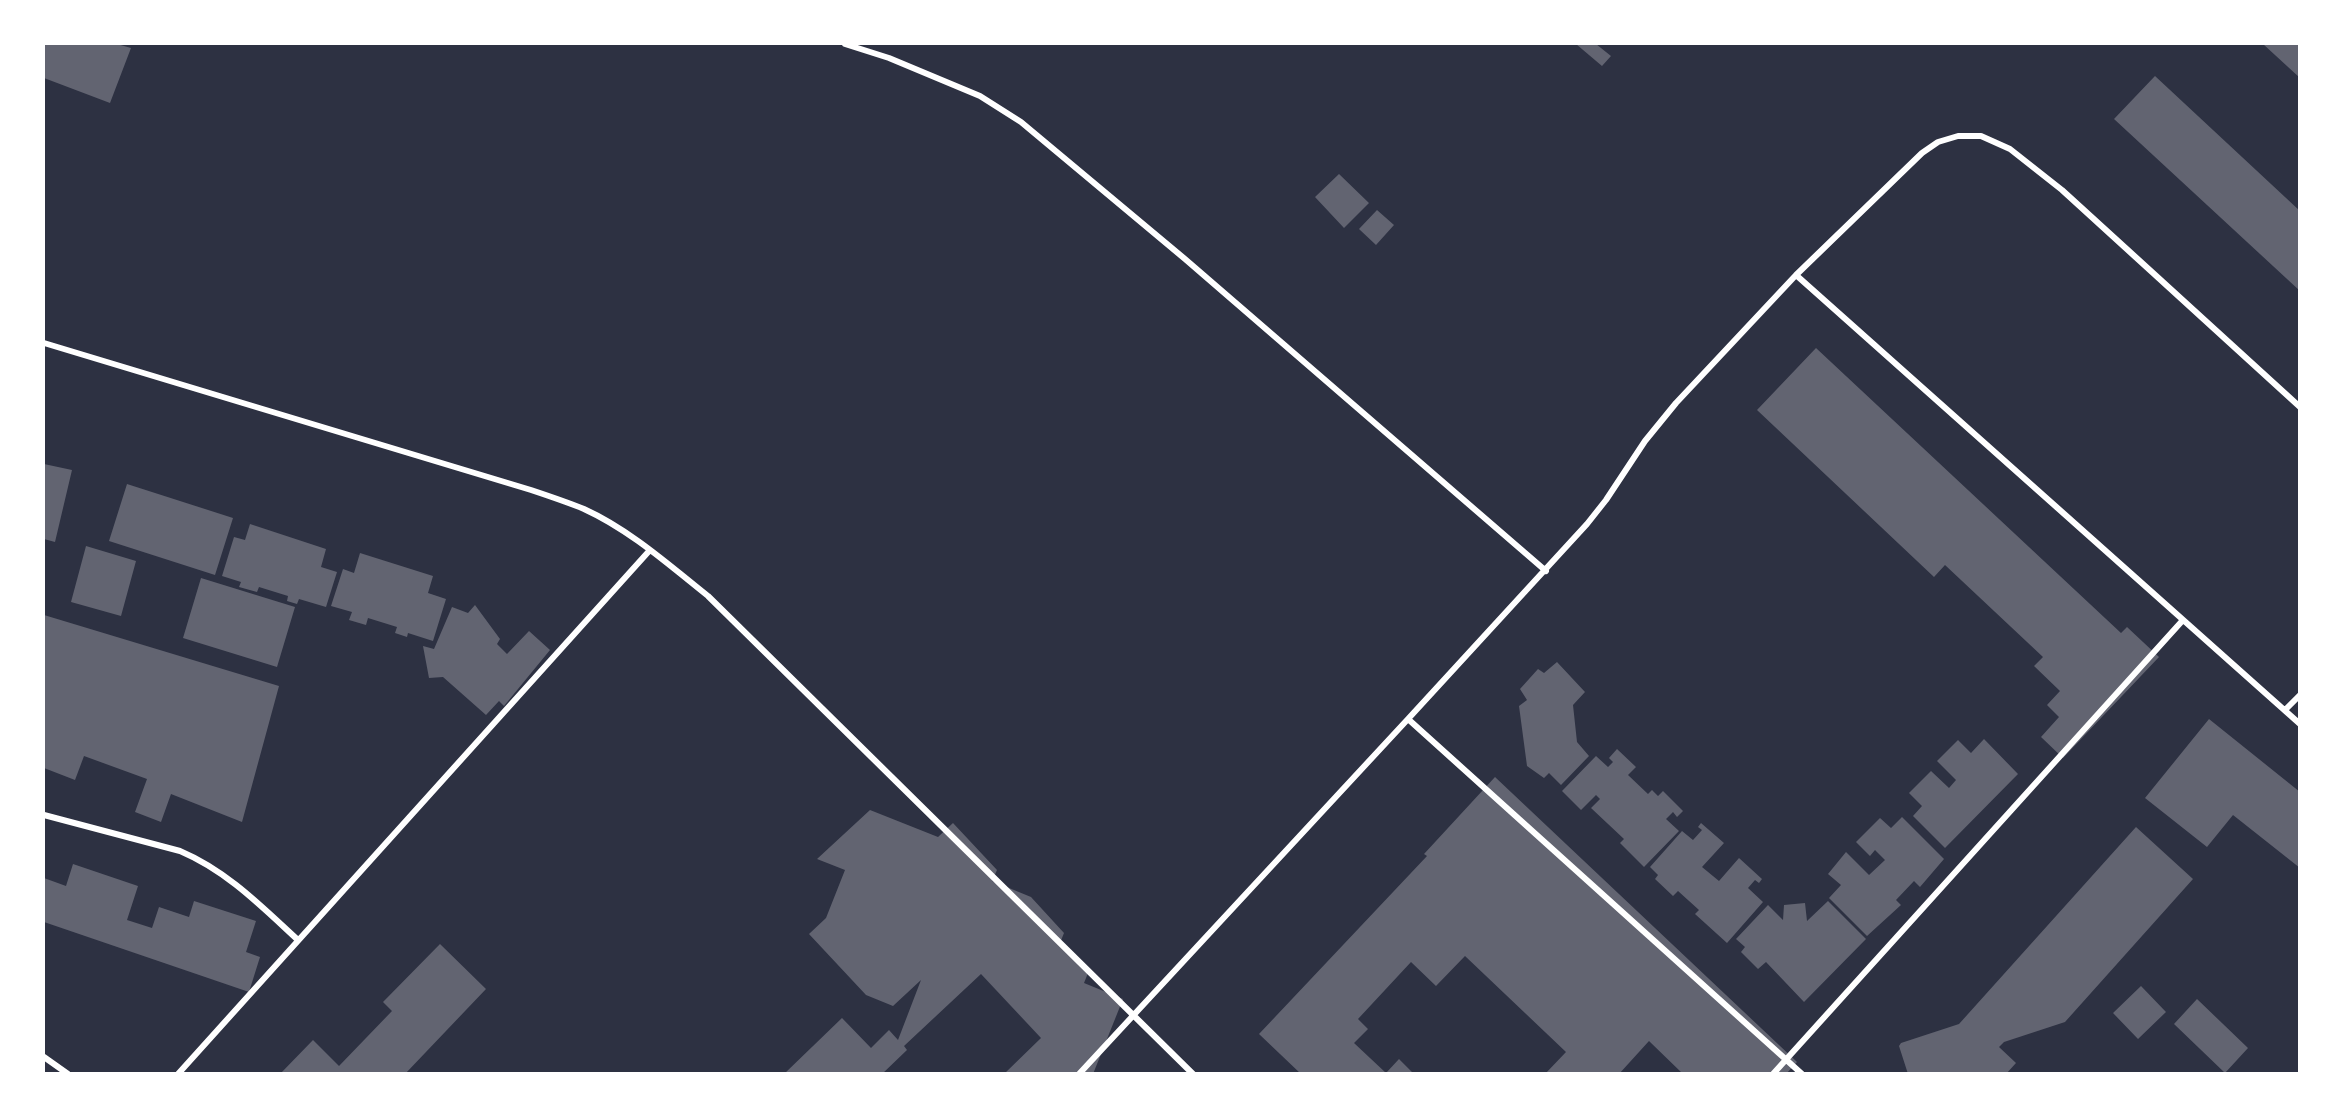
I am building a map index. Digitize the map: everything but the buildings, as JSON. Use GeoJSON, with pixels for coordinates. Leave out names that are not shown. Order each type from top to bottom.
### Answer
{"type":"FeatureCollection","features":[{"type":"Feature","properties":{"kind":"street"},"geometry":{"type":"LineString","coordinates":[[845,44],[888,58],[980,96],[1021,122],[1185,259],[1546,571]]}},
{"type":"Feature","properties":{"kind":"street"},"geometry":{"type":"LineString","coordinates":[[1078,1074],[1546,571],[1606,500],[1645,441],[1677,403],[1796,275],[1922,153],[1938,142],[1958,136],[1981,136],[2010,149],[2062,190],[2300,407]]}},
{"type":"Feature","properties":{"kind":"street"},"geometry":{"type":"LineString","coordinates":[[1796,275],[2300,724]]}},
{"type":"Feature","properties":{"kind":"street"},"geometry":{"type":"LineString","coordinates":[[44,343],[531,490],[583,509],[614,525],[708,596],[1193,1074]]}},
{"type":"Feature","properties":{"kind":"street"},"geometry":{"type":"LineString","coordinates":[[178,1074],[650,550]]}},
{"type":"Feature","properties":{"kind":"street"},"geometry":{"type":"LineString","coordinates":[[1773,1074],[2183,620]]}},
{"type":"Feature","properties":{"kind":"street"},"geometry":{"type":"LineString","coordinates":[[2285,710],[2300,695]]}},
{"type":"Feature","properties":{"kind":"street"},"geometry":{"type":"LineString","coordinates":[[1408,719],[1802,1074]]}},
{"type":"Feature","properties":{"kind":"street"},"geometry":{"type":"LineString","coordinates":[[44,815],[180,851],[200,859],[232,881],[298,940]]}},
{"type":"Feature","properties":{"kind":"street"},"geometry":{"type":"LineString","coordinates":[[44,1057],[68,1074]]}}]}
